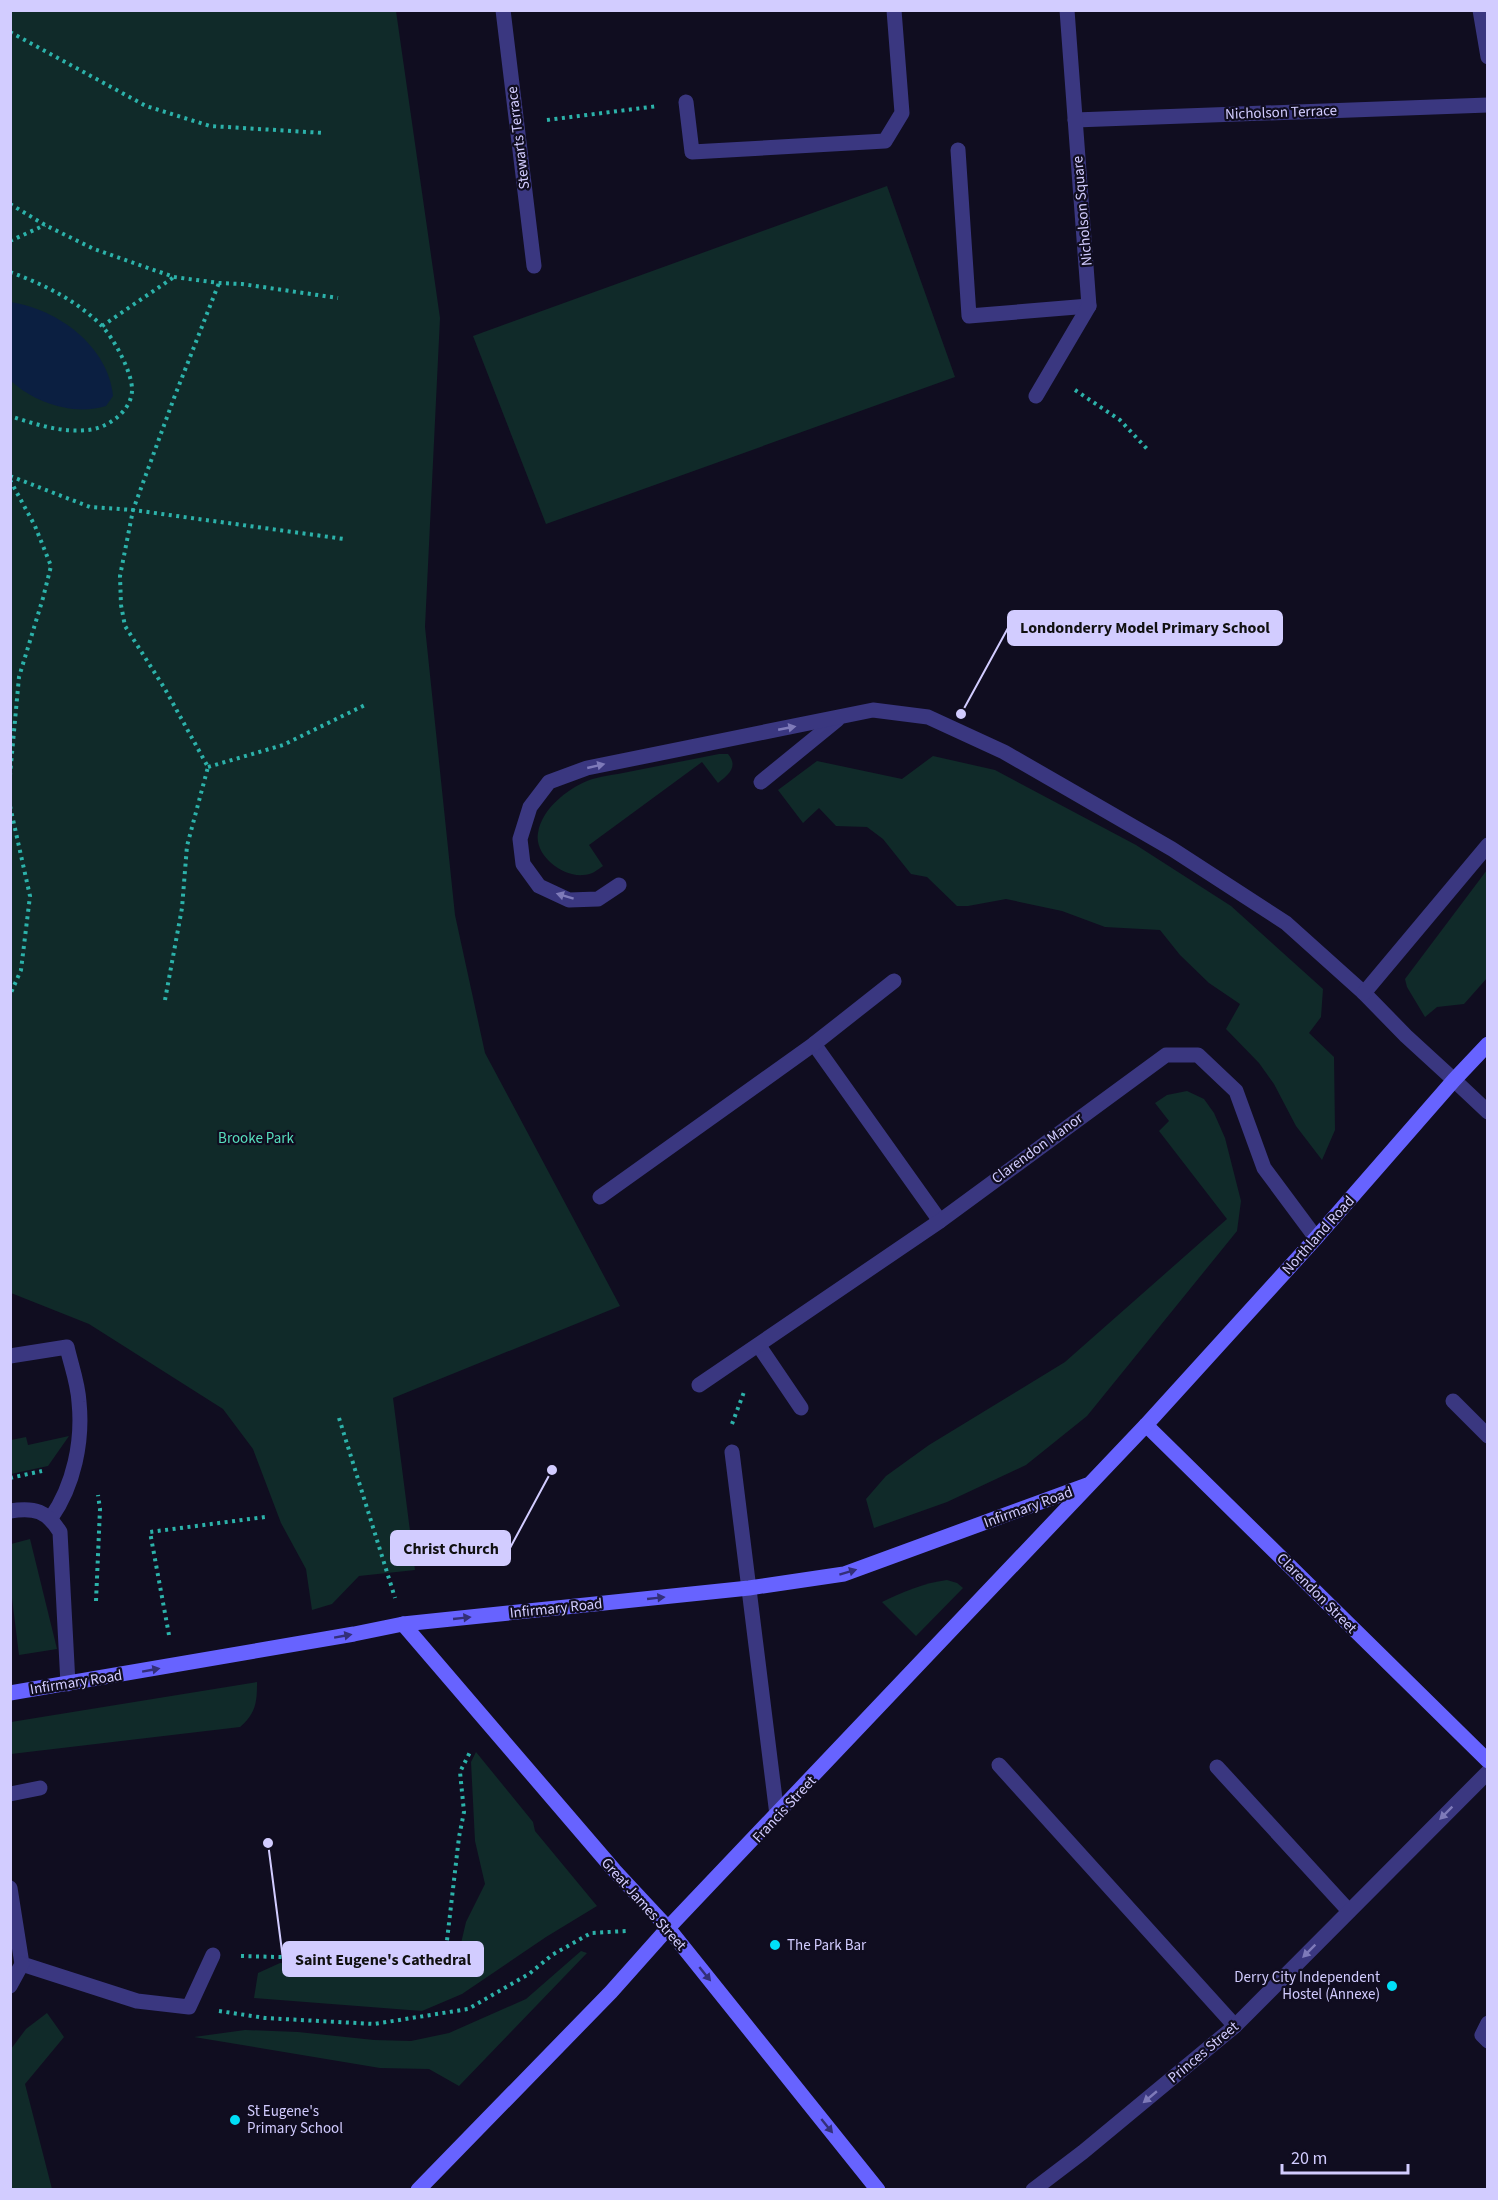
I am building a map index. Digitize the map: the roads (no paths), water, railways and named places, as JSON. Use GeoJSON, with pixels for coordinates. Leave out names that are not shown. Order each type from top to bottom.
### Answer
{"type":"FeatureCollection","features":[{"type":"Feature","properties":{"kind":"main road","name":"Northland Road"},"geometry":{"type":"LineString","coordinates":[[1146,1425],[1488,1044]]}},
{"type":"Feature","properties":{"kind":"main road","name":"Francis Street"},"geometry":{"type":"LineString","coordinates":[[418,2190],[611,1992],[1146,1425]]}},
{"type":"Feature","properties":{"kind":"main road","name":"Clarendon Street"},"geometry":{"type":"LineString","coordinates":[[1146,1425],[1488,1761]]}},
{"type":"Feature","properties":{"kind":"main road","name":"Infirmary Road"},"geometry":{"type":"LineString","coordinates":[[10,1693],[175,1666],[403,1623],[749,1588],[844,1574],[1090,1484]]}},
{"type":"Feature","properties":{"kind":"main road","name":"Great James Street"},"geometry":{"type":"LineString","coordinates":[[403,1623],[614,1870],[668,1929],[878,2190]]}},
{"type":"Feature","properties":{"kind":"street","name":"Stewarts Terrace"},"geometry":{"type":"LineString","coordinates":[[503,10],[534,266]]}},
{"type":"Feature","properties":{"kind":"street"},"geometry":{"type":"LineString","coordinates":[[686,102],[692,153],[885,141],[902,113],[894,10]]}},
{"type":"Feature","properties":{"kind":"street","name":"Nicholson Square"},"geometry":{"type":"LineString","coordinates":[[1067,10],[1089,306]]}},
{"type":"Feature","properties":{"kind":"street"},"geometry":{"type":"LineString","coordinates":[[1480,10],[1488,57]]}},
{"type":"Feature","properties":{"kind":"street","name":"Nicholson Terrace"},"geometry":{"type":"LineString","coordinates":[[1075,120],[1488,105]]}},
{"type":"Feature","properties":{"kind":"street"},"geometry":{"type":"LineString","coordinates":[[958,150],[969,316],[1089,306]]}},
{"type":"Feature","properties":{"kind":"street"},"geometry":{"type":"LineString","coordinates":[[1036,396],[1089,306]]}},
{"type":"Feature","properties":{"kind":"street"},"geometry":{"type":"LineString","coordinates":[[619,885],[598,899],[569,900],[538,886],[523,864],[520,839],[530,807],[549,782],[587,768],[873,710],[928,717],[1004,752],[1172,849],[1286,923],[1365,993],[1406,1036],[1488,1112]]}},
{"type":"Feature","properties":{"kind":"street"},"geometry":{"type":"LineString","coordinates":[[761,782],[839,718]]}},
{"type":"Feature","properties":{"kind":"street"},"geometry":{"type":"LineString","coordinates":[[1365,993],[1488,845]]}},
{"type":"Feature","properties":{"kind":"street"},"geometry":{"type":"LineString","coordinates":[[600,1197],[814,1044],[894,981]]}},
{"type":"Feature","properties":{"kind":"street"},"geometry":{"type":"LineString","coordinates":[[814,1044],[940,1221]]}},
{"type":"Feature","properties":{"kind":"street","name":"Clarendon Manor"},"geometry":{"type":"LineString","coordinates":[[699,1385],[940,1221],[1166,1055],[1198,1055],[1236,1091],[1264,1168],[1316,1238]]}},
{"type":"Feature","properties":{"kind":"street"},"geometry":{"type":"LineString","coordinates":[[759,1346],[801,1408]]}},
{"type":"Feature","properties":{"kind":"street"},"geometry":{"type":"LineString","coordinates":[[10,1356],[67,1347],[79,1400],[80,1440],[61,1503],[51,1518]]}},
{"type":"Feature","properties":{"kind":"street"},"geometry":{"type":"LineString","coordinates":[[1453,1401],[1488,1436]]}},
{"type":"Feature","properties":{"kind":"street"},"geometry":{"type":"LineString","coordinates":[[732,1452],[777,1815]]}},
{"type":"Feature","properties":{"kind":"street"},"geometry":{"type":"LineString","coordinates":[[10,1511],[35,1510],[51,1518],[60,1532],[68,1683]]}},
{"type":"Feature","properties":{"kind":"street"},"geometry":{"type":"LineString","coordinates":[[999,1765],[1234,2026]]}},
{"type":"Feature","properties":{"kind":"street"},"geometry":{"type":"LineString","coordinates":[[1217,1767],[1348,1911]]}},
{"type":"Feature","properties":{"kind":"street","name":"Princes Street"},"geometry":{"type":"LineString","coordinates":[[1032,2190],[1083,2152],[1234,2026],[1488,1772]]}},
{"type":"Feature","properties":{"kind":"street"},"geometry":{"type":"LineString","coordinates":[[10,1794],[40,1788]]}},
{"type":"Feature","properties":{"kind":"street"},"geometry":{"type":"LineString","coordinates":[[10,1888],[22,1964],[10,1986]]}},
{"type":"Feature","properties":{"kind":"street"},"geometry":{"type":"LineString","coordinates":[[22,1964],[137,2001],[189,2007],[213,1956]]}},
{"type":"Feature","properties":{"kind":"street"},"geometry":{"type":"LineString","coordinates":[[1488,2023],[1482,2035],[1488,2041]]}},
{"type":"Feature","properties":{"kind":"water"},"geometry":{"type":"Polygon","coordinates":[[[10,302],[46,313],[78,333],[91,346],[102,361],[109,378],[113,396],[106,406],[81,409],[56,406],[31,396],[11,381],[10,302]]]}},
{"type":"Feature","properties":{"kind":"place","name":"Londonderry Model Primary School"},"geometry":{"type":"Point","coordinates":[961,714]}},
{"type":"Feature","properties":{"kind":"place","name":"Christ Church"},"geometry":{"type":"Point","coordinates":[552,1470]}},
{"type":"Feature","properties":{"kind":"place","name":"Saint Eugene's Cathedral"},"geometry":{"type":"Point","coordinates":[268,1843]}},
{"type":"Feature","properties":{"kind":"place","name":"The Park Bar"},"geometry":{"type":"Point","coordinates":[775,1945]}},
{"type":"Feature","properties":{"kind":"place","name":"Derry City Independent Hostel (Annexe)"},"geometry":{"type":"Point","coordinates":[1392,1986]}},
{"type":"Feature","properties":{"kind":"place","name":"St Eugene's Primary School"},"geometry":{"type":"Point","coordinates":[235,2120]}},
{"type":"Feature","properties":{"kind":"park label","name":"Brooke Park"},"geometry":{"type":"Point","coordinates":[256,1138]}}]}
